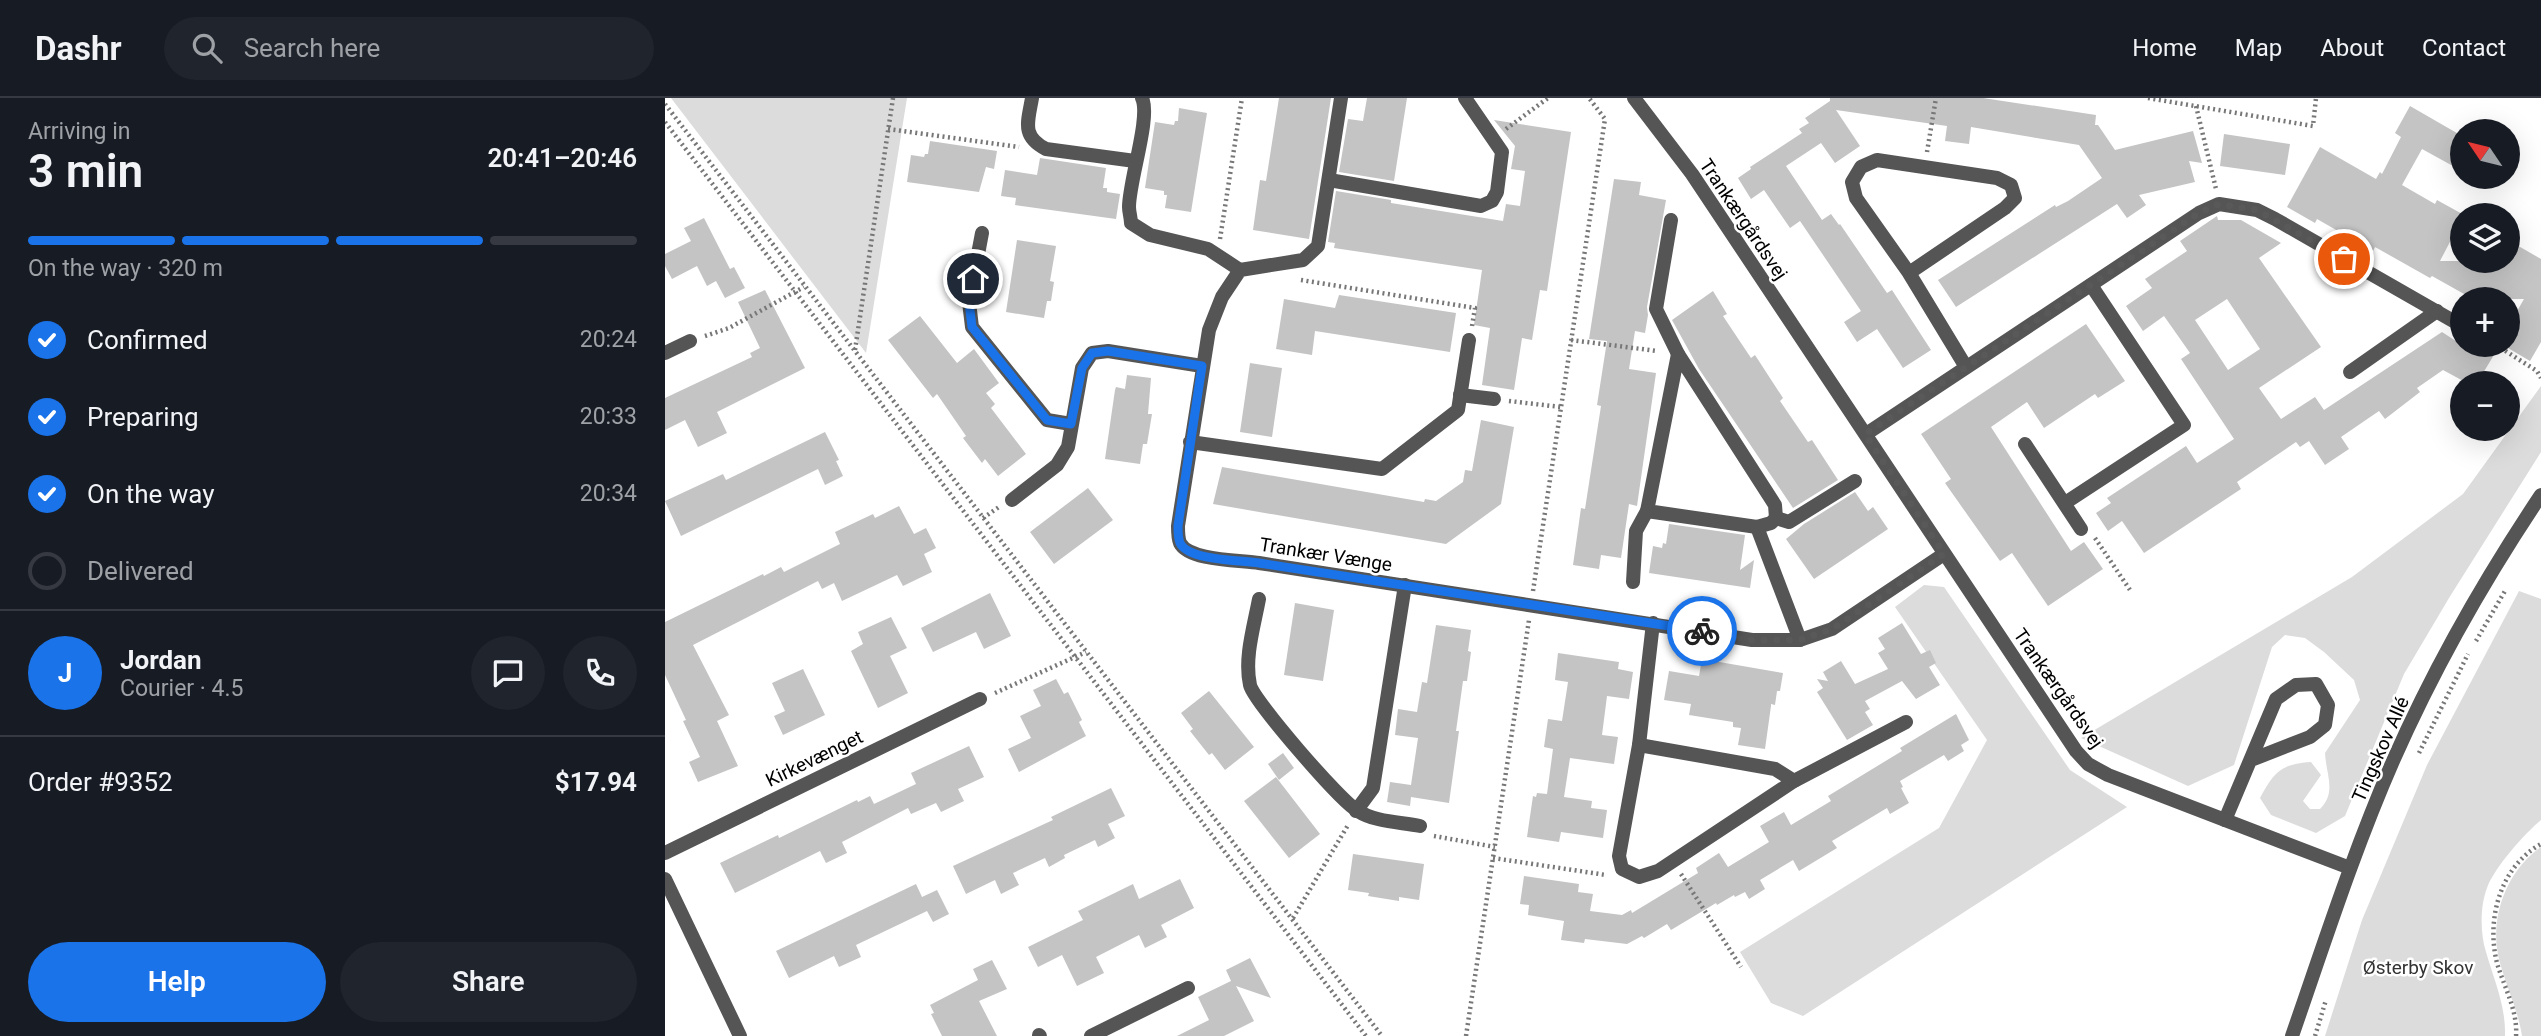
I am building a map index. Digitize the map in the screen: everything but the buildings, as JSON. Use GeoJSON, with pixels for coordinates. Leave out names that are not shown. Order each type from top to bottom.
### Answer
{"type":"FeatureCollection","features":[{"type":"Feature","properties":{"kind":"street"},"geometry":{"type":"LineString","coordinates":[[1032,98],[1027,130],[1033,142],[1046,149],[1135,161]]}},
{"type":"Feature","properties":{"kind":"street"},"geometry":{"type":"LineString","coordinates":[[1142,98],[1144,118],[1129,207],[1131,223],[1150,235],[1196,245],[1216,253],[1240,270],[1303,260],[1318,246],[1341,98]]}},
{"type":"Feature","properties":{"kind":"street"},"geometry":{"type":"LineString","coordinates":[[1329,180],[1481,206],[1492,201],[1497,192],[1502,152],[1465,98]]}},
{"type":"Feature","properties":{"kind":"street","name":"Trankærgårdsvej"},"geometry":{"type":"LineString","coordinates":[[1634,98],[1692,174],[2075,751],[2088,764],[2108,775],[2350,868]]}},
{"type":"Feature","properties":{"kind":"street"},"geometry":{"type":"LineString","coordinates":[[1909,273],[2005,208],[2015,198],[2011,185],[1997,178],[1877,160],[1861,167],[1851,182],[1856,198],[1909,273],[1966,367]]}},
{"type":"Feature","properties":{"kind":"street"},"geometry":{"type":"LineString","coordinates":[[1865,434],[2176,226],[2219,204],[2257,210],[2450,319]]}},
{"type":"Feature","properties":{"kind":"street"},"geometry":{"type":"LineString","coordinates":[[1647,511],[1756,527],[1771,523],[1776,518],[1775,505],[1678,354],[1656,309],[1671,219]]}},
{"type":"Feature","properties":{"kind":"street"},"geometry":{"type":"LineString","coordinates":[[982,233],[969,302],[972,327],[1047,420],[1071,424]]}},
{"type":"Feature","properties":{"kind":"street","name":"Trankær Vænge"},"geometry":{"type":"LineString","coordinates":[[1240,270],[1213,316],[1190,442],[1178,526],[1180,542],[1196,555],[1752,640],[1800,640],[1832,629],[1944,554]]}},
{"type":"Feature","properties":{"kind":"street"},"geometry":{"type":"LineString","coordinates":[[2065,503],[2184,425],[2091,285]]}},
{"type":"Feature","properties":{"kind":"street"},"geometry":{"type":"LineString","coordinates":[[2350,372],[2437,311]]}},
{"type":"Feature","properties":{"kind":"street"},"geometry":{"type":"LineString","coordinates":[[1190,442],[1382,469],[1458,410],[1469,340]]}},
{"type":"Feature","properties":{"kind":"street"},"geometry":{"type":"LineString","coordinates":[[665,354],[690,341]]}},
{"type":"Feature","properties":{"kind":"street"},"geometry":{"type":"LineString","coordinates":[[1011,500],[1057,465],[1068,447],[1082,368],[1092,353],[1108,351],[1202,366]]}},
{"type":"Feature","properties":{"kind":"street"},"geometry":{"type":"LineString","coordinates":[[1633,582],[1636,531],[1647,511],[1678,354]]}},
{"type":"Feature","properties":{"kind":"street"},"geometry":{"type":"LineString","coordinates":[[1460,395],[1494,399]]}},
{"type":"Feature","properties":{"kind":"street"},"geometry":{"type":"LineString","coordinates":[[2025,444],[2081,529]]}},
{"type":"Feature","properties":{"kind":"street"},"geometry":{"type":"LineString","coordinates":[[1776,518],[1789,522],[1855,481]]}},
{"type":"Feature","properties":{"kind":"street","name":"Tingskov Allé"},"geometry":{"type":"LineString","coordinates":[[2292,1036],[2350,868],[2393,761],[2438,666],[2480,591],[2541,495]]}},
{"type":"Feature","properties":{"kind":"street"},"geometry":{"type":"LineString","coordinates":[[1756,527],[1800,640]]}},
{"type":"Feature","properties":{"kind":"street","name":"Trankær Vænge"},"geometry":{"type":"LineString","coordinates":[[1356,811],[1373,788],[1405,585]]}},
{"type":"Feature","properties":{"kind":"street"},"geometry":{"type":"LineString","coordinates":[[1259,599],[1247,668],[1250,689],[1308,762],[1356,811],[1420,826]]}},
{"type":"Feature","properties":{"kind":"street"},"geometry":{"type":"LineString","coordinates":[[1653,623],[1639,745],[1619,856],[1622,869],[1639,877],[1658,871],[1794,781],[1906,722]]}},
{"type":"Feature","properties":{"kind":"street"},"geometry":{"type":"LineString","coordinates":[[2225,820],[2276,699],[2297,685],[2316,684],[2328,705],[2325,725],[2310,737],[2251,760]]}},
{"type":"Feature","properties":{"kind":"street","name":"Kirkevænget"},"geometry":{"type":"LineString","coordinates":[[665,853],[980,699]]}},
{"type":"Feature","properties":{"kind":"street"},"geometry":{"type":"LineString","coordinates":[[1639,745],[1775,769],[1794,781]]}},
{"type":"Feature","properties":{"kind":"street"},"geometry":{"type":"LineString","coordinates":[[665,879],[740,1036]]}},
{"type":"Feature","properties":{"kind":"street"},"geometry":{"type":"LineString","coordinates":[[1091,1036],[1188,988]]}},
{"type":"Feature","properties":{"kind":"path"},"geometry":{"type":"LineString","coordinates":[[855,350],[893,98]]}},
{"type":"Feature","properties":{"kind":"path"},"geometry":{"type":"LineString","coordinates":[[1216,253],[1222,231],[1242,98]]}},
{"type":"Feature","properties":{"kind":"path"},"geometry":{"type":"LineString","coordinates":[[1494,138],[1548,98]]}},
{"type":"Feature","properties":{"kind":"path"},"geometry":{"type":"LineString","coordinates":[[1466,1036],[1605,119],[1589,98]]}},
{"type":"Feature","properties":{"kind":"path"},"geometry":{"type":"LineString","coordinates":[[1925,167],[1936,98]]}},
{"type":"Feature","properties":{"kind":"path"},"geometry":{"type":"LineString","coordinates":[[2148,98],[2313,126],[2316,98]]}},
{"type":"Feature","properties":{"kind":"path"},"geometry":{"type":"LineString","coordinates":[[665,104],[1382,1036]]}},
{"type":"Feature","properties":{"kind":"path"},"geometry":{"type":"LineString","coordinates":[[2196,105],[2219,204]]}},
{"type":"Feature","properties":{"kind":"path"},"geometry":{"type":"LineString","coordinates":[[665,122],[1366,1036]]}},
{"type":"Feature","properties":{"kind":"path"},"geometry":{"type":"LineString","coordinates":[[888,129],[1016,148],[1033,142]]}},
{"type":"Feature","properties":{"kind":"path"},"geometry":{"type":"LineString","coordinates":[[1284,263],[1294,279],[1475,309],[1469,340]]}},
{"type":"Feature","properties":{"kind":"path"},"geometry":{"type":"LineString","coordinates":[[690,341],[729,328],[804,287]]}},
{"type":"Feature","properties":{"kind":"path"},"geometry":{"type":"LineString","coordinates":[[1571,340],[1678,354]]}},
{"type":"Feature","properties":{"kind":"path"},"geometry":{"type":"LineString","coordinates":[[2515,357],[2537,371],[2541,378]]}},
{"type":"Feature","properties":{"kind":"path"},"geometry":{"type":"LineString","coordinates":[[1494,399],[1561,407]]}},
{"type":"Feature","properties":{"kind":"path"},"geometry":{"type":"LineString","coordinates":[[2081,529],[2089,529],[2130,590]]}},
{"type":"Feature","properties":{"kind":"path"},"geometry":{"type":"LineString","coordinates":[[2417,757],[2471,649],[2511,580]]}},
{"type":"Feature","properties":{"kind":"path"},"geometry":{"type":"LineString","coordinates":[[980,699],[1086,652]]}},
{"type":"Feature","properties":{"kind":"path"},"geometry":{"type":"LineString","coordinates":[[1293,918],[1356,811]]}},
{"type":"Feature","properties":{"kind":"path"},"geometry":{"type":"LineString","coordinates":[[1420,826],[1429,835],[1495,847]]}},
{"type":"Feature","properties":{"kind":"path"},"geometry":{"type":"LineString","coordinates":[[2516,1036],[2517,1023],[2497,961],[2494,933],[2496,910],[2506,877],[2530,850],[2541,844]]}},
{"type":"Feature","properties":{"kind":"path"},"geometry":{"type":"LineString","coordinates":[[1493,858],[1609,876],[1622,869]]}},
{"type":"Feature","properties":{"kind":"path"},"geometry":{"type":"LineString","coordinates":[[1673,861],[1741,967]]}},
{"type":"Feature","properties":{"kind":"path"},"geometry":{"type":"LineString","coordinates":[[2315,1036],[2330,988]]}},
{"type":"Feature","properties":{"kind":"green space"},"geometry":{"type":"Polygon","coordinates":[[[671,98],[907,98],[866,353],[671,98]]]}},
{"type":"Feature","properties":{"kind":"green space"},"geometry":{"type":"Polygon","coordinates":[[[2541,386],[2541,452],[2404,674],[2345,816],[2316,833],[2271,815],[2260,798],[2279,771],[2292,765],[2311,762],[2321,775],[2303,801],[2310,809],[2320,809],[2329,790],[2325,753],[2360,700],[2354,680],[2305,638],[2285,635],[2272,647],[2234,765],[2188,786],[2081,738],[2352,577],[2463,494],[2501,441],[2520,441],[2520,415],[2541,386]]]}},
{"type":"Feature","properties":{"kind":"green space"},"geometry":{"type":"Polygon","coordinates":[[[1924,585],[1944,587],[2070,770],[2127,807],[1803,1016],[1771,1003],[1740,952],[1939,828],[1987,740],[1895,607],[1924,585]]]}},
{"type":"Feature","properties":{"kind":"green space","name":"Østerby Skov"},"geometry":{"type":"Polygon","coordinates":[[[2519,591],[2541,599],[2541,820],[2496,871],[2483,903],[2483,937],[2502,1004],[2505,1036],[2325,1036],[2362,920],[2427,765],[2519,591]]]}},
{"type":"Feature","properties":{"kind":"green space"},"geometry":{"type":"Polygon","coordinates":[[[2541,847],[2541,1036],[2522,1036],[2500,963],[2496,931],[2498,914],[2509,884],[2528,857],[2541,847]]]}},
{"type":"Feature","properties":{"kind":"way so far"},"geometry":{"type":"LineString","coordinates":[[1702,631],[1752,640],[1800,640],[1832,629],[1944,554],[1865,434],[2176,226],[2219,204],[2237,205],[2257,210],[2275,219],[2344,259]]}},
{"type":"Feature","properties":{"kind":"route"},"geometry":{"type":"LineString","coordinates":[[973,279],[969,302],[972,327],[1047,420],[1071,424],[1082,368],[1092,353],[1108,351],[1202,366],[1178,526],[1180,542],[1196,555],[1702,631]]}}]}
